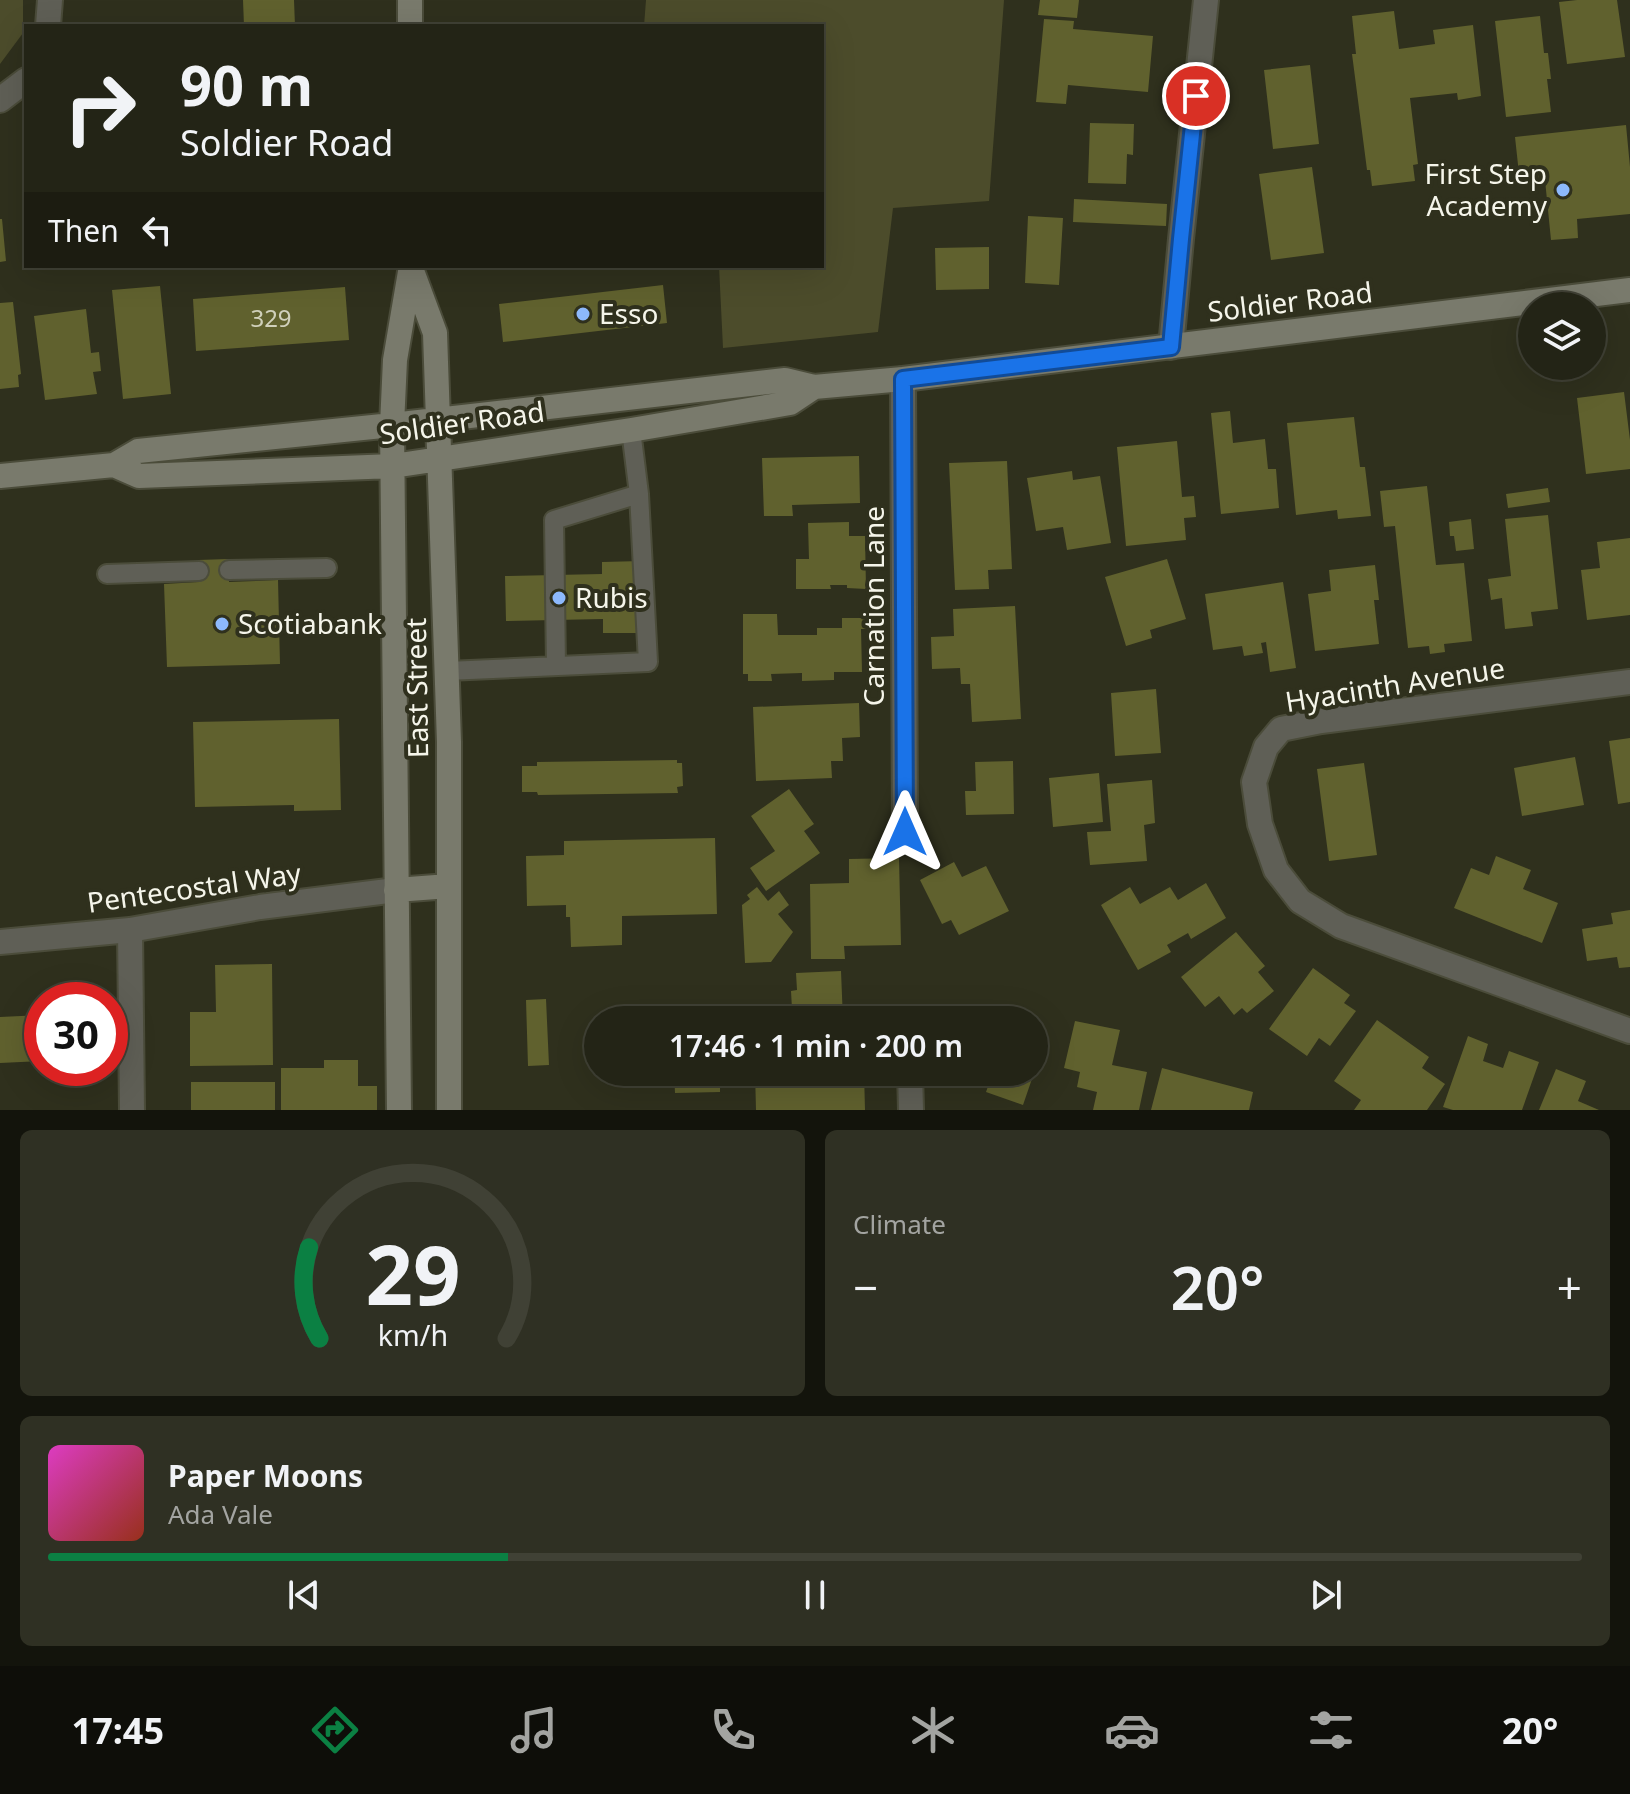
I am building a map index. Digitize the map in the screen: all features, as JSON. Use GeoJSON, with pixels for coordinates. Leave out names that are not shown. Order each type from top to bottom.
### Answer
{"type":"FeatureCollection","features":[{"type":"Feature","properties":{"kind":"main road"},"geometry":{"type":"LineString","coordinates":[[410,0],[410,24]]}},
{"type":"Feature","properties":{"kind":"main road","name":"East Street"},"geometry":{"type":"LineString","coordinates":[[411,268],[435,333],[447,671],[449,1110]]}},
{"type":"Feature","properties":{"kind":"main road","name":"East Street"},"geometry":{"type":"LineString","coordinates":[[399,1110],[392,425],[395,360],[411,268]]}},
{"type":"Feature","properties":{"kind":"main road","name":"Soldier Road"},"geometry":{"type":"LineString","coordinates":[[0,476],[114,465],[138,451],[785,380],[814,387],[903,379],[1630,290]]}},
{"type":"Feature","properties":{"kind":"main road","name":"Soldier Road"},"geometry":{"type":"LineString","coordinates":[[114,465],[139,476],[393,466],[790,403],[814,387]]}},
{"type":"Feature","properties":{"kind":"main road"},"geometry":{"type":"LineString","coordinates":[[396,890],[449,886]]}},
{"type":"Feature","properties":{"kind":"street"},"geometry":{"type":"LineString","coordinates":[[48,24],[50,0]]}},
{"type":"Feature","properties":{"kind":"street"},"geometry":{"type":"LineString","coordinates":[[1171,347],[1182,225],[1211,1]]}},
{"type":"Feature","properties":{"kind":"street"},"geometry":{"type":"LineString","coordinates":[[0,100],[24,84]]}},
{"type":"Feature","properties":{"kind":"street","name":"Carnation Lane"},"geometry":{"type":"LineString","coordinates":[[903,379],[905,832]]}},
{"type":"Feature","properties":{"kind":"street","name":"Hyacinth Avenue"},"geometry":{"type":"LineString","coordinates":[[1630,682],[1321,721],[1281,729],[1266,747],[1254,782],[1260,824],[1276,870],[1300,901],[1341,926],[1630,1031]]}},
{"type":"Feature","properties":{"kind":"street","name":"Pentecostal Way"},"geometry":{"type":"LineString","coordinates":[[0,942],[130,930],[260,907],[396,890]]}},
{"type":"Feature","properties":{"kind":"street"},"geometry":{"type":"LineString","coordinates":[[130,930],[132,1110]]}},
{"type":"Feature","properties":{"kind":"street"},"geometry":{"type":"LineString","coordinates":[[910,1086],[911,1110]]}},
{"type":"Feature","properties":{"kind":"lane"},"geometry":{"type":"LineString","coordinates":[[447,671],[648,662],[639,494],[631,430]]}},
{"type":"Feature","properties":{"kind":"lane"},"geometry":{"type":"LineString","coordinates":[[556,666],[554,520],[639,494]]}},
{"type":"Feature","properties":{"kind":"lane"},"geometry":{"type":"LineString","coordinates":[[229,570],[327,568]]}},
{"type":"Feature","properties":{"kind":"lane"},"geometry":{"type":"LineString","coordinates":[[107,574],[199,571]]}},
{"type":"Feature","properties":{"kind":"shaded area"},"geometry":{"type":"Polygon","coordinates":[[[0,0],[23,0],[23,33],[0,64],[0,0]]]}},
{"type":"Feature","properties":{"kind":"shaded area"},"geometry":{"type":"Polygon","coordinates":[[[646,0],[1004,0],[989,201],[893,208],[878,332],[723,348],[719,268],[824,268],[824,24],[644,24],[646,0]]]}},
{"type":"Feature","properties":{"kind":"building"},"geometry":{"type":"Polygon","coordinates":[[[243,0],[294,0],[295,24],[244,24],[243,0]]]}},
{"type":"Feature","properties":{"kind":"building"},"geometry":{"type":"Polygon","coordinates":[[[1040,0],[1079,0],[1077,18],[1038,15],[1040,0]]]}},
{"type":"Feature","properties":{"kind":"building"},"geometry":{"type":"Polygon","coordinates":[[[1617,0],[1625,57],[1567,64],[1559,2],[1617,0]]]}},
{"type":"Feature","properties":{"kind":"building"},"geometry":{"type":"Polygon","coordinates":[[[1394,11],[1399,49],[1435,44],[1433,30],[1473,25],[1481,96],[1458,100],[1457,93],[1410,98],[1418,164],[1413,165],[1415,181],[1372,186],[1370,170],[1367,170],[1352,54],[1356,54],[1352,16],[1394,11]]]}},
{"type":"Feature","properties":{"kind":"building"},"geometry":{"type":"Polygon","coordinates":[[[1540,16],[1544,53],[1548,53],[1551,79],[1547,79],[1551,112],[1506,117],[1495,21],[1540,16]]]}},
{"type":"Feature","properties":{"kind":"building"},"geometry":{"type":"Polygon","coordinates":[[[1044,19],[1074,21],[1073,29],[1153,36],[1148,92],[1068,85],[1066,104],[1036,102],[1044,19]]]}},
{"type":"Feature","properties":{"kind":"building"},"geometry":{"type":"Polygon","coordinates":[[[1310,65],[1319,144],[1273,149],[1264,70],[1310,65]]]}},
{"type":"Feature","properties":{"kind":"building"},"geometry":{"type":"Polygon","coordinates":[[[1090,123],[1134,124],[1133,155],[1127,154],[1126,184],[1088,183],[1090,123]]]}},
{"type":"Feature","properties":{"kind":"building"},"geometry":{"type":"Polygon","coordinates":[[[1626,125],[1630,214],[1577,219],[1578,238],[1551,240],[1545,180],[1520,183],[1515,137],[1626,125]]]}},
{"type":"Feature","properties":{"kind":"building"},"geometry":{"type":"Polygon","coordinates":[[[1312,167],[1324,253],[1271,260],[1259,174],[1312,167]]]}},
{"type":"Feature","properties":{"kind":"building"},"geometry":{"type":"Polygon","coordinates":[[[1074,199],[1167,204],[1166,226],[1073,222],[1074,199]]]}},
{"type":"Feature","properties":{"kind":"building"},"geometry":{"type":"Polygon","coordinates":[[[1028,216],[1063,218],[1059,285],[1025,283],[1028,216]]]}},
{"type":"Feature","properties":{"kind":"building"},"geometry":{"type":"Polygon","coordinates":[[[0,219],[6,261],[0,262],[0,219]]]}},
{"type":"Feature","properties":{"kind":"building"},"geometry":{"type":"Polygon","coordinates":[[[989,247],[989,289],[936,290],[935,248],[989,247]]]}},
{"type":"Feature","properties":{"kind":"building","name":"Esso"},"geometry":{"type":"Polygon","coordinates":[[[663,285],[667,323],[503,342],[499,304],[663,285]]]}},
{"type":"Feature","properties":{"kind":"building"},"geometry":{"type":"Polygon","coordinates":[[[160,286],[171,394],[123,399],[112,290],[160,286]]]}},
{"type":"Feature","properties":{"kind":"building"},"geometry":{"type":"Polygon","coordinates":[[[345,287],[349,340],[196,351],[193,299],[345,287]]]}},
{"type":"Feature","properties":{"kind":"building"},"geometry":{"type":"Polygon","coordinates":[[[13,302],[21,374],[18,375],[19,387],[0,389],[0,303],[13,302]]]}},
{"type":"Feature","properties":{"kind":"building"},"geometry":{"type":"Polygon","coordinates":[[[86,309],[91,353],[99,352],[101,371],[93,372],[97,394],[45,400],[34,316],[86,309]]]}},
{"type":"Feature","properties":{"kind":"building"},"geometry":{"type":"Polygon","coordinates":[[[1624,392],[1630,469],[1586,474],[1577,398],[1624,392]]]}},
{"type":"Feature","properties":{"kind":"building"},"geometry":{"type":"Polygon","coordinates":[[[1230,411],[1233,443],[1265,439],[1268,469],[1276,469],[1279,508],[1221,514],[1211,413],[1230,411]]]}},
{"type":"Feature","properties":{"kind":"building"},"geometry":{"type":"Polygon","coordinates":[[[1354,417],[1360,467],[1365,467],[1371,516],[1338,519],[1337,510],[1296,515],[1287,423],[1354,417]]]}},
{"type":"Feature","properties":{"kind":"building"},"geometry":{"type":"Polygon","coordinates":[[[1177,441],[1182,497],[1194,496],[1196,517],[1184,518],[1186,540],[1126,546],[1117,447],[1177,441]]]}},
{"type":"Feature","properties":{"kind":"building"},"geometry":{"type":"Polygon","coordinates":[[[859,456],[860,503],[792,505],[793,516],[764,516],[762,458],[859,456]]]}},
{"type":"Feature","properties":{"kind":"building"},"geometry":{"type":"Polygon","coordinates":[[[1007,461],[1012,569],[988,570],[989,589],[955,590],[949,463],[1007,461]]]}},
{"type":"Feature","properties":{"kind":"building"},"geometry":{"type":"Polygon","coordinates":[[[1072,471],[1073,480],[1100,476],[1111,543],[1067,550],[1063,527],[1036,531],[1027,478],[1072,471]]]}},
{"type":"Feature","properties":{"kind":"building"},"geometry":{"type":"Polygon","coordinates":[[[1427,486],[1436,565],[1464,563],[1472,641],[1444,644],[1445,652],[1430,654],[1429,646],[1408,648],[1395,526],[1384,527],[1380,491],[1427,486]]]}},
{"type":"Feature","properties":{"kind":"building"},"geometry":{"type":"Polygon","coordinates":[[[1548,488],[1550,502],[1508,508],[1506,494],[1548,488]]]}},
{"type":"Feature","properties":{"kind":"building"},"geometry":{"type":"Polygon","coordinates":[[[1548,515],[1558,609],[1531,612],[1533,626],[1505,629],[1502,598],[1491,600],[1488,579],[1511,576],[1505,519],[1548,515]]]}},
{"type":"Feature","properties":{"kind":"building"},"geometry":{"type":"Polygon","coordinates":[[[1471,519],[1474,549],[1456,551],[1449,522],[1471,519]]]}},
{"type":"Feature","properties":{"kind":"building"},"geometry":{"type":"Polygon","coordinates":[[[849,522],[849,536],[865,536],[866,589],[830,585],[831,589],[796,589],[796,559],[809,559],[808,523],[849,522]]]}},
{"type":"Feature","properties":{"kind":"building"},"geometry":{"type":"Polygon","coordinates":[[[1630,538],[1630,615],[1587,620],[1581,570],[1600,568],[1597,542],[1630,538]]]}},
{"type":"Feature","properties":{"kind":"building","name":"Scotiabank"},"geometry":{"type":"Polygon","coordinates":[[[228,559],[229,582],[278,580],[280,664],[167,667],[164,584],[199,582],[198,560],[228,559]]]}},
{"type":"Feature","properties":{"kind":"building"},"geometry":{"type":"Polygon","coordinates":[[[1167,559],[1186,619],[1150,630],[1152,638],[1126,646],[1105,577],[1167,559]]]}},
{"type":"Feature","properties":{"kind":"building","name":"Rubis"},"geometry":{"type":"Polygon","coordinates":[[[642,561],[643,633],[603,633],[603,619],[506,621],[505,576],[602,574],[602,562],[642,561]]]}},
{"type":"Feature","properties":{"kind":"building"},"geometry":{"type":"Polygon","coordinates":[[[1375,565],[1379,600],[1374,600],[1379,644],[1315,651],[1308,594],[1331,591],[1329,570],[1375,565]]]}},
{"type":"Feature","properties":{"kind":"building"},"geometry":{"type":"Polygon","coordinates":[[[1283,582],[1296,668],[1270,672],[1266,642],[1261,643],[1263,653],[1244,656],[1242,646],[1213,650],[1205,594],[1283,582]]]}},
{"type":"Feature","properties":{"kind":"building"},"geometry":{"type":"Polygon","coordinates":[[[1015,606],[1021,719],[972,722],[970,684],[961,684],[960,668],[932,669],[931,637],[954,636],[953,609],[1015,606]]]}},
{"type":"Feature","properties":{"kind":"building"},"geometry":{"type":"Polygon","coordinates":[[[743,614],[777,614],[778,635],[817,635],[817,628],[842,628],[842,618],[866,618],[866,629],[861,629],[862,672],[834,672],[834,680],[802,681],[802,673],[771,674],[772,681],[748,681],[748,674],[743,674],[743,614]]]}},
{"type":"Feature","properties":{"kind":"building"},"geometry":{"type":"Polygon","coordinates":[[[1156,689],[1161,753],[1115,756],[1111,693],[1156,689]]]}},
{"type":"Feature","properties":{"kind":"building"},"geometry":{"type":"Polygon","coordinates":[[[859,703],[860,737],[842,738],[843,761],[831,761],[832,778],[756,781],[753,707],[859,703]]]}},
{"type":"Feature","properties":{"kind":"building"},"geometry":{"type":"Polygon","coordinates":[[[339,719],[341,810],[294,811],[294,805],[195,807],[193,722],[339,719]]]}},
{"type":"Feature","properties":{"kind":"building"},"geometry":{"type":"Polygon","coordinates":[[[1630,738],[1630,802],[1618,804],[1609,741],[1630,738]]]}},
{"type":"Feature","properties":{"kind":"building"},"geometry":{"type":"Polygon","coordinates":[[[1575,757],[1584,805],[1522,816],[1514,768],[1575,757]]]}},
{"type":"Feature","properties":{"kind":"building"},"geometry":{"type":"Polygon","coordinates":[[[677,760],[677,763],[682,763],[683,786],[677,787],[678,793],[538,795],[537,792],[522,792],[522,766],[537,766],[537,762],[677,760]]]}},
{"type":"Feature","properties":{"kind":"building"},"geometry":{"type":"Polygon","coordinates":[[[1013,761],[1014,814],[966,815],[965,791],[976,791],[975,762],[1013,761]]]}},
{"type":"Feature","properties":{"kind":"building"},"geometry":{"type":"Polygon","coordinates":[[[1364,763],[1377,855],[1329,861],[1317,769],[1364,763]]]}},
{"type":"Feature","properties":{"kind":"building"},"geometry":{"type":"Polygon","coordinates":[[[1099,773],[1103,822],[1053,827],[1049,778],[1099,773]]]}},
{"type":"Feature","properties":{"kind":"building"},"geometry":{"type":"Polygon","coordinates":[[[1152,780],[1155,823],[1144,825],[1147,861],[1090,865],[1087,832],[1111,831],[1107,784],[1152,780]]]}},
{"type":"Feature","properties":{"kind":"building"},"geometry":{"type":"Polygon","coordinates":[[[789,789],[814,824],[804,831],[820,853],[766,891],[750,868],[775,851],[751,816],[789,789]]]}},
{"type":"Feature","properties":{"kind":"building"},"geometry":{"type":"Polygon","coordinates":[[[715,838],[717,914],[622,916],[622,945],[571,947],[570,917],[566,917],[566,905],[527,906],[526,856],[564,855],[564,841],[715,838]]]}},
{"type":"Feature","properties":{"kind":"building"},"geometry":{"type":"Polygon","coordinates":[[[1496,856],[1531,870],[1523,889],[1558,903],[1542,943],[1454,908],[1471,868],[1489,875],[1496,856]]]}},
{"type":"Feature","properties":{"kind":"building"},"geometry":{"type":"Polygon","coordinates":[[[899,858],[901,945],[844,946],[845,959],[811,959],[810,884],[849,883],[849,859],[899,858]]]}},
{"type":"Feature","properties":{"kind":"building"},"geometry":{"type":"Polygon","coordinates":[[[954,862],[962,877],[986,866],[1009,911],[959,935],[951,920],[942,924],[920,880],[954,862]]]}},
{"type":"Feature","properties":{"kind":"building"},"geometry":{"type":"Polygon","coordinates":[[[1206,883],[1226,918],[1191,939],[1188,933],[1167,945],[1171,952],[1138,970],[1101,905],[1130,887],[1140,904],[1170,887],[1178,900],[1206,883]]]}},
{"type":"Feature","properties":{"kind":"building"},"geometry":{"type":"Polygon","coordinates":[[[757,887],[768,901],[779,891],[789,905],[778,914],[793,932],[771,962],[745,963],[742,905],[750,899],[747,895],[757,887]]]}},
{"type":"Feature","properties":{"kind":"building"},"geometry":{"type":"Polygon","coordinates":[[[1630,910],[1630,967],[1619,968],[1617,957],[1587,961],[1582,929],[1613,924],[1611,913],[1630,910]]]}},
{"type":"Feature","properties":{"kind":"building"},"geometry":{"type":"Polygon","coordinates":[[[1236,932],[1265,966],[1258,972],[1274,991],[1247,1013],[1242,1008],[1234,1015],[1219,996],[1205,1007],[1181,977],[1236,932]]]}},
{"type":"Feature","properties":{"kind":"building"},"geometry":{"type":"Polygon","coordinates":[[[272,964],[273,1065],[190,1066],[190,1012],[216,1012],[215,965],[272,964]]]}},
{"type":"Feature","properties":{"kind":"building"},"geometry":{"type":"Polygon","coordinates":[[[1313,968],[1350,995],[1344,1003],[1356,1011],[1330,1046],[1319,1038],[1307,1056],[1269,1029],[1313,968]]]}},
{"type":"Feature","properties":{"kind":"building"},"geometry":{"type":"Polygon","coordinates":[[[841,971],[842,1006],[792,1006],[791,991],[797,990],[796,973],[841,971]]]}},
{"type":"Feature","properties":{"kind":"building"},"geometry":{"type":"Polygon","coordinates":[[[546,999],[549,1065],[528,1066],[526,1000],[546,999]]]}},
{"type":"Feature","properties":{"kind":"building"},"geometry":{"type":"Polygon","coordinates":[[[24,1016],[24,1062],[0,1063],[0,1017],[24,1016]]]}},
{"type":"Feature","properties":{"kind":"building"},"geometry":{"type":"Polygon","coordinates":[[[1377,1020],[1429,1057],[1422,1068],[1445,1084],[1427,1110],[1354,1110],[1361,1100],[1334,1081],[1377,1020]]]}},
{"type":"Feature","properties":{"kind":"building"},"geometry":{"type":"Polygon","coordinates":[[[1075,1021],[1120,1030],[1112,1065],[1147,1072],[1139,1110],[1093,1110],[1097,1092],[1077,1087],[1080,1072],[1064,1068],[1075,1021]]]}},
{"type":"Feature","properties":{"kind":"building"},"geometry":{"type":"Polygon","coordinates":[[[1468,1036],[1488,1044],[1483,1061],[1503,1068],[1509,1051],[1539,1062],[1522,1110],[1453,1110],[1443,1107],[1468,1036]]]}},
{"type":"Feature","properties":{"kind":"building"},"geometry":{"type":"Polygon","coordinates":[[[324,1060],[358,1060],[358,1086],[377,1086],[377,1110],[281,1110],[281,1068],[324,1068],[324,1060]]]}},
{"type":"Feature","properties":{"kind":"building"},"geometry":{"type":"Polygon","coordinates":[[[1162,1068],[1253,1092],[1249,1110],[1151,1110],[1162,1068]]]}},
{"type":"Feature","properties":{"kind":"building"},"geometry":{"type":"Polygon","coordinates":[[[1556,1069],[1586,1081],[1578,1101],[1599,1110],[1539,1110],[1556,1069]]]}},
{"type":"Feature","properties":{"kind":"building"},"geometry":{"type":"Polygon","coordinates":[[[191,1082],[275,1082],[275,1110],[191,1110],[191,1082]]]}},
{"type":"Feature","properties":{"kind":"building"},"geometry":{"type":"Polygon","coordinates":[[[675,1086],[720,1086],[720,1092],[675,1093],[675,1086]]]}},
{"type":"Feature","properties":{"kind":"building"},"geometry":{"type":"Polygon","coordinates":[[[755,1086],[864,1086],[865,1110],[756,1110],[755,1086]]]}},
{"type":"Feature","properties":{"kind":"building"},"geometry":{"type":"Polygon","coordinates":[[[988,1086],[1030,1086],[1023,1105],[986,1092],[988,1086]]]}},
{"type":"Feature","properties":{"kind":"place","name":"First Step Academy"},"geometry":{"type":"Point","coordinates":[1563,190]}},
{"type":"Feature","properties":{"kind":"place","name":"Esso"},"geometry":{"type":"Point","coordinates":[583,314]}},
{"type":"Feature","properties":{"kind":"place","name":"Rubis"},"geometry":{"type":"Point","coordinates":[559,598]}},
{"type":"Feature","properties":{"kind":"place","name":"Scotiabank"},"geometry":{"type":"Point","coordinates":[222,624]}},
{"type":"Feature","properties":{"kind":"route"},"geometry":{"type":"LineString","coordinates":[[905,832],[903,379],[1171,347],[1196,96]]}}]}
